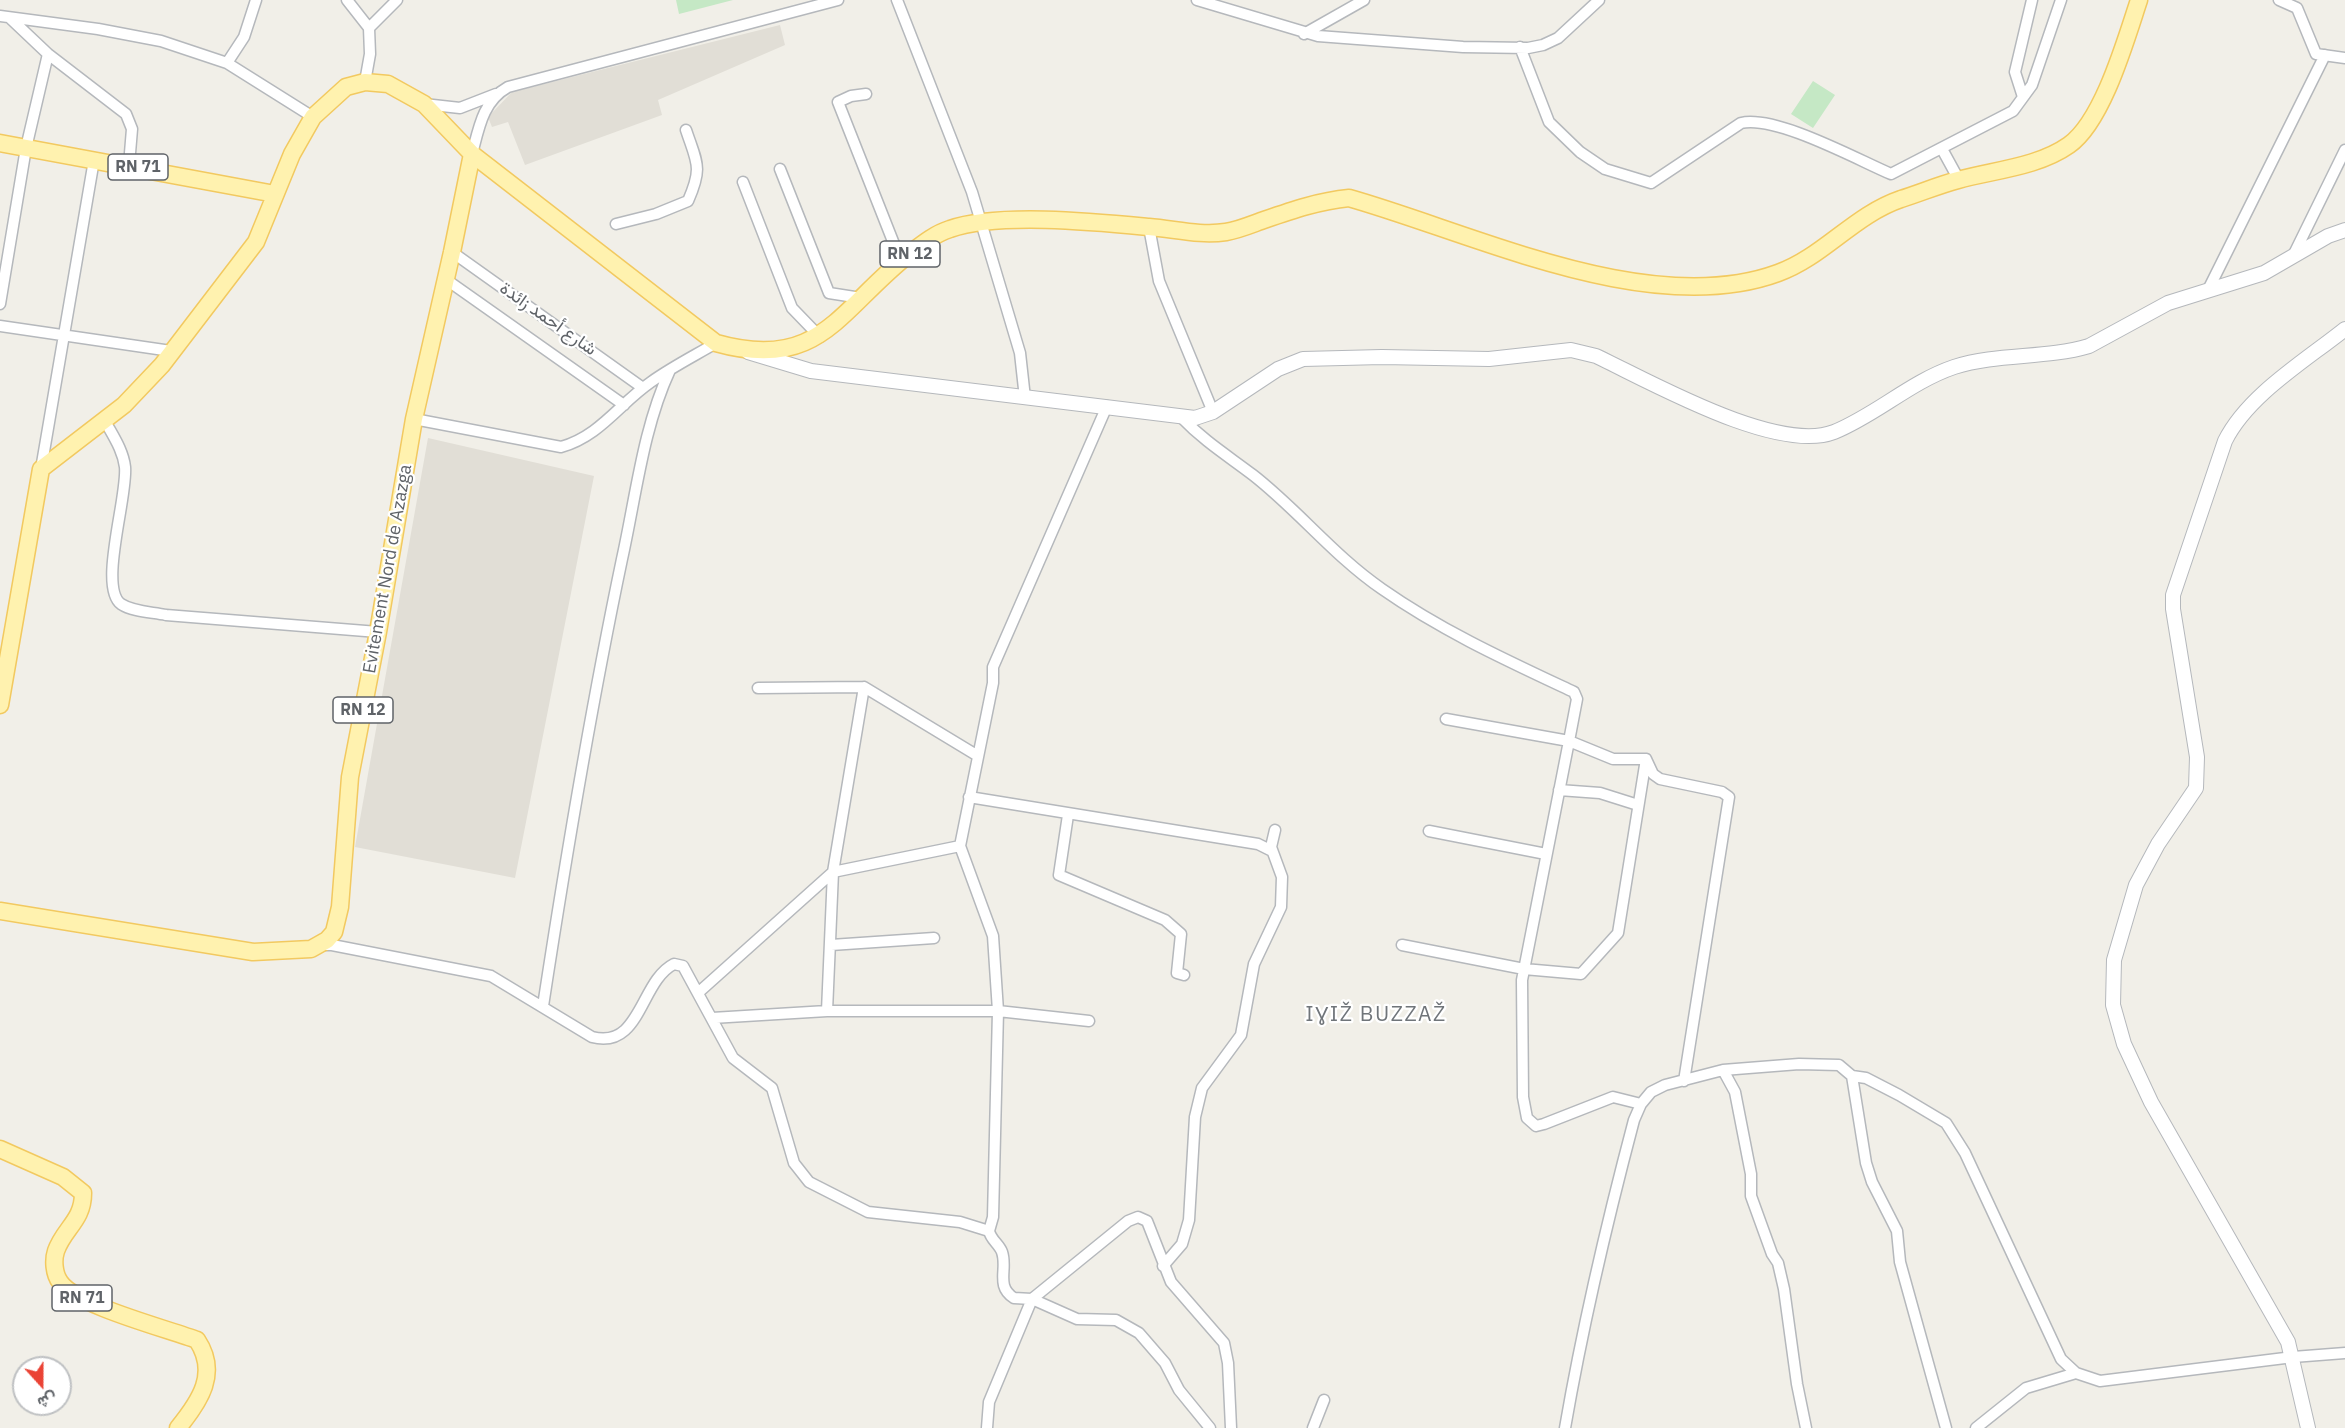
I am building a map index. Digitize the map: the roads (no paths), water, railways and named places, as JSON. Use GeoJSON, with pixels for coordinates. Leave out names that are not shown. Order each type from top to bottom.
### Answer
{"type":"FeatureCollection","features":[{"type":"Feature","properties":{"kind":"main road","name":"RN 12"},"geometry":{"type":"LineString","coordinates":[[365,82],[388,84],[424,104],[472,153],[716,343],[744,351],[766,351],[792,347],[820,337],[897,264],[934,236],[949,229],[980,221],[1058,221],[1149,227],[1200,234],[1228,232],[1323,201],[1349,198],[1538,259],[1623,280],[1697,286],[1740,282],[1776,274],[1803,262],[1859,221],[1895,201],[1959,180],[2047,156],[2069,145],[2086,128],[2098,106],[2139,0]]}},
{"type":"Feature","properties":{"kind":"main road"},"geometry":{"type":"LineString","coordinates":[[0,705],[4,659],[41,469],[105,421],[131,397],[171,351],[256,243],[292,154],[313,117],[346,87],[365,82]]}},
{"type":"Feature","properties":{"kind":"main road","name":"RN 71"},"geometry":{"type":"LineString","coordinates":[[0,143],[129,165],[275,194]]}},
{"type":"Feature","properties":{"kind":"main road","name":"Evitement Nord de Azazga"},"geometry":{"type":"LineString","coordinates":[[320,946],[334,932],[337,924],[350,777],[378,632],[414,418],[472,153]]}},
{"type":"Feature","properties":{"kind":"main road"},"geometry":{"type":"LineString","coordinates":[[0,911],[253,952],[301,950],[320,946]]}},
{"type":"Feature","properties":{"kind":"main road","name":"RN 71"},"geometry":{"type":"LineString","coordinates":[[0,1149],[72,1182],[83,1193],[77,1221],[56,1251],[54,1265],[60,1282],[80,1298],[197,1340],[203,1350],[207,1366],[205,1389],[178,1428]]}},
{"type":"Feature","properties":{"kind":"street"},"geometry":{"type":"LineString","coordinates":[[227,63],[244,37],[256,0]]}},
{"type":"Feature","properties":{"kind":"street"},"geometry":{"type":"LineString","coordinates":[[347,0],[369,28],[370,54],[365,82]]}},
{"type":"Feature","properties":{"kind":"street"},"geometry":{"type":"LineString","coordinates":[[369,28],[397,0]]}},
{"type":"Feature","properties":{"kind":"street"},"geometry":{"type":"LineString","coordinates":[[424,104],[460,108],[520,82],[838,0]]}},
{"type":"Feature","properties":{"kind":"street"},"geometry":{"type":"LineString","coordinates":[[897,0],[972,192],[1020,353],[1025,398]]}},
{"type":"Feature","properties":{"kind":"street"},"geometry":{"type":"LineString","coordinates":[[1197,0],[1304,34],[1352,40],[1520,47],[1543,45],[1558,38],[1599,0]]}},
{"type":"Feature","properties":{"kind":"street"},"geometry":{"type":"LineString","coordinates":[[1304,34],[1364,0]]}},
{"type":"Feature","properties":{"kind":"street"},"geometry":{"type":"LineString","coordinates":[[2023,97],[2016,72],[2032,0]]}},
{"type":"Feature","properties":{"kind":"street"},"geometry":{"type":"LineString","coordinates":[[1520,47],[1549,122],[1580,152],[1605,169],[1651,183],[1741,123],[1753,120],[1786,129],[1891,174],[2013,111],[2032,85],[2061,0]]}},
{"type":"Feature","properties":{"kind":"street"},"geometry":{"type":"LineString","coordinates":[[2279,0],[2297,8],[2316,54],[2345,58]]}},
{"type":"Feature","properties":{"kind":"street"},"geometry":{"type":"LineString","coordinates":[[5,17],[161,40],[227,63],[313,117]]}},
{"type":"Feature","properties":{"kind":"street"},"geometry":{"type":"LineString","coordinates":[[5,17],[48,54],[126,114],[132,129],[129,165]]}},
{"type":"Feature","properties":{"kind":"street"},"geometry":{"type":"LineString","coordinates":[[0,304],[26,148],[48,54]]}},
{"type":"Feature","properties":{"kind":"street"},"geometry":{"type":"LineString","coordinates":[[2208,290],[2325,56]]}},
{"type":"Feature","properties":{"kind":"street"},"geometry":{"type":"LineString","coordinates":[[472,153],[483,113],[496,94]]}},
{"type":"Feature","properties":{"kind":"street"},"geometry":{"type":"LineString","coordinates":[[866,94],[851,96],[838,102],[896,249],[897,264]]}},
{"type":"Feature","properties":{"kind":"street"},"geometry":{"type":"LineString","coordinates":[[616,224],[688,201],[696,184],[699,165],[686,130]]}},
{"type":"Feature","properties":{"kind":"street"},"geometry":{"type":"LineString","coordinates":[[1942,149],[1959,180]]}},
{"type":"Feature","properties":{"kind":"street"},"geometry":{"type":"LineString","coordinates":[[2292,259],[2345,150]]}},
{"type":"Feature","properties":{"kind":"street"},"geometry":{"type":"LineString","coordinates":[[41,469],[93,160]]}},
{"type":"Feature","properties":{"kind":"street"},"geometry":{"type":"LineString","coordinates":[[780,169],[829,293],[861,298]]}},
{"type":"Feature","properties":{"kind":"street"},"geometry":{"type":"LineString","coordinates":[[743,182],[792,308],[820,337]]}},
{"type":"Feature","properties":{"kind":"street"},"geometry":{"type":"LineString","coordinates":[[1149,227],[1159,281],[1213,412]]}},
{"type":"Feature","properties":{"kind":"street"},"geometry":{"type":"LineString","coordinates":[[744,351],[811,371],[1195,418],[1213,412],[1278,369],[1304,359],[1382,357],[1489,359],[1571,350],[1596,356],[1739,422],[1798,438],[1815,437],[1848,426],[1917,384],[1946,370],[2004,357],[2075,350],[2089,346],[2168,303],[2264,273],[2292,259],[2328,236],[2345,230]]}},
{"type":"Feature","properties":{"kind":"street","name":"شارع أحمد زائدة"},"geometry":{"type":"LineString","coordinates":[[452,252],[643,388]]}},
{"type":"Feature","properties":{"kind":"street","name":"شارع أحمد زائدة"},"geometry":{"type":"LineString","coordinates":[[444,278],[624,405]]}},
{"type":"Feature","properties":{"kind":"street"},"geometry":{"type":"LineString","coordinates":[[0,326],[171,351]]}},
{"type":"Feature","properties":{"kind":"street"},"geometry":{"type":"LineString","coordinates":[[2308,1428],[2293,1357],[2281,1327],[2151,1102],[2117,1023],[2111,986],[2114,960],[2136,885],[2158,844],[2196,788],[2197,757],[2173,609],[2173,595],[2225,441],[2233,424],[2247,408],[2345,329]]}},
{"type":"Feature","properties":{"kind":"street"},"geometry":{"type":"LineString","coordinates":[[414,418],[561,447],[580,442],[594,434],[643,388],[716,343]]}},
{"type":"Feature","properties":{"kind":"street"},"geometry":{"type":"LineString","coordinates":[[543,1006],[570,831],[605,640],[654,409],[670,370]]}},
{"type":"Feature","properties":{"kind":"street"},"geometry":{"type":"LineString","coordinates":[[1107,406],[993,667],[993,683],[960,846],[993,936],[998,1011],[993,1217],[989,1231],[990,1238],[1002,1252],[1005,1290],[1014,1298],[1032,1299],[1077,1319],[1116,1320],[1139,1333],[1165,1363],[1179,1390],[1210,1428]]}},
{"type":"Feature","properties":{"kind":"street"},"geometry":{"type":"LineString","coordinates":[[1182,418],[1217,451],[1254,476],[1324,543],[1381,589],[1476,646],[1574,692],[1577,699],[1524,969],[1524,1111],[1531,1123],[1544,1124],[1613,1097],[1641,1104]]}},
{"type":"Feature","properties":{"kind":"street"},"geometry":{"type":"LineString","coordinates":[[105,421],[124,458],[124,497],[112,571],[114,591],[120,603],[166,615],[378,632]]}},
{"type":"Feature","properties":{"kind":"street"},"geometry":{"type":"LineString","coordinates":[[758,688],[864,687],[978,756]]}},
{"type":"Feature","properties":{"kind":"street"},"geometry":{"type":"LineString","coordinates":[[827,1011],[833,872],[864,687]]}},
{"type":"Feature","properties":{"kind":"street"},"geometry":{"type":"LineString","coordinates":[[1446,719],[1569,741],[1613,759],[1646,759]]}},
{"type":"Feature","properties":{"kind":"street"},"geometry":{"type":"LineString","coordinates":[[1402,945],[1524,969],[1581,974],[1618,933],[1646,759]]}},
{"type":"Feature","properties":{"kind":"street"},"geometry":{"type":"LineString","coordinates":[[1646,759],[1653,774],[1660,779],[1722,792],[1729,797],[1684,1081]]}},
{"type":"Feature","properties":{"kind":"street"},"geometry":{"type":"LineString","coordinates":[[1559,790],[1600,793],[1638,805]]}},
{"type":"Feature","properties":{"kind":"street"},"geometry":{"type":"LineString","coordinates":[[969,797],[1068,815],[1258,844],[1272,851]]}},
{"type":"Feature","properties":{"kind":"street"},"geometry":{"type":"LineString","coordinates":[[1068,815],[1059,875],[1165,920],[1181,934],[1176,966],[1177,973],[1184,975]]}},
{"type":"Feature","properties":{"kind":"street"},"geometry":{"type":"LineString","coordinates":[[1163,1266],[1182,1244],[1190,1221],[1195,1117],[1202,1088],[1241,1035],[1254,964],[1281,906],[1282,877],[1272,851],[1275,830]]}},
{"type":"Feature","properties":{"kind":"street"},"geometry":{"type":"LineString","coordinates":[[1428,831],[1545,854]]}},
{"type":"Feature","properties":{"kind":"street"},"geometry":{"type":"LineString","coordinates":[[699,992],[833,872],[960,846]]}},
{"type":"Feature","properties":{"kind":"street"},"geometry":{"type":"LineString","coordinates":[[831,945],[934,938]]}},
{"type":"Feature","properties":{"kind":"street"},"geometry":{"type":"LineString","coordinates":[[320,946],[332,945],[482,974],[507,983],[592,1037],[602,1039],[624,1032],[642,1007],[644,998],[655,979],[674,964],[686,968],[733,1058],[772,1088],[794,1163],[809,1182],[868,1212],[960,1222],[989,1231]]}},
{"type":"Feature","properties":{"kind":"street"},"geometry":{"type":"LineString","coordinates":[[712,1018],[827,1011],[998,1011],[1089,1021]]}},
{"type":"Feature","properties":{"kind":"street"},"geometry":{"type":"LineString","coordinates":[[1565,1428],[1584,1322],[1602,1245],[1634,1120],[1641,1104],[1651,1092],[1723,1070],[1799,1064],[1839,1065],[1852,1076],[1874,1082],[1946,1124],[1965,1153],[2061,1359],[2076,1373],[2100,1380],[2345,1353]]}},
{"type":"Feature","properties":{"kind":"street"},"geometry":{"type":"LineString","coordinates":[[1723,1070],[1735,1092],[1751,1174],[1752,1196],[1772,1254],[1778,1263],[1806,1428]]}},
{"type":"Feature","properties":{"kind":"street"},"geometry":{"type":"LineString","coordinates":[[1852,1076],[1866,1163],[1872,1182],[1897,1231],[1900,1262],[1946,1428]]}},
{"type":"Feature","properties":{"kind":"street"},"geometry":{"type":"LineString","coordinates":[[987,1428],[989,1402],[1032,1299],[1134,1218],[1147,1221],[1163,1266],[1183,1298],[1212,1326],[1224,1343],[1228,1363],[1231,1428]]}},
{"type":"Feature","properties":{"kind":"street"},"geometry":{"type":"LineString","coordinates":[[1976,1428],[2026,1389],[2076,1373]]}},
{"type":"Feature","properties":{"kind":"street"},"geometry":{"type":"LineString","coordinates":[[1313,1428],[1324,1400]]}},
{"type":"Feature","properties":{"kind":"district","name":"IƔIŽ BUZZAŽ"},"geometry":{"type":"Point","coordinates":[1376,1015]}}]}
